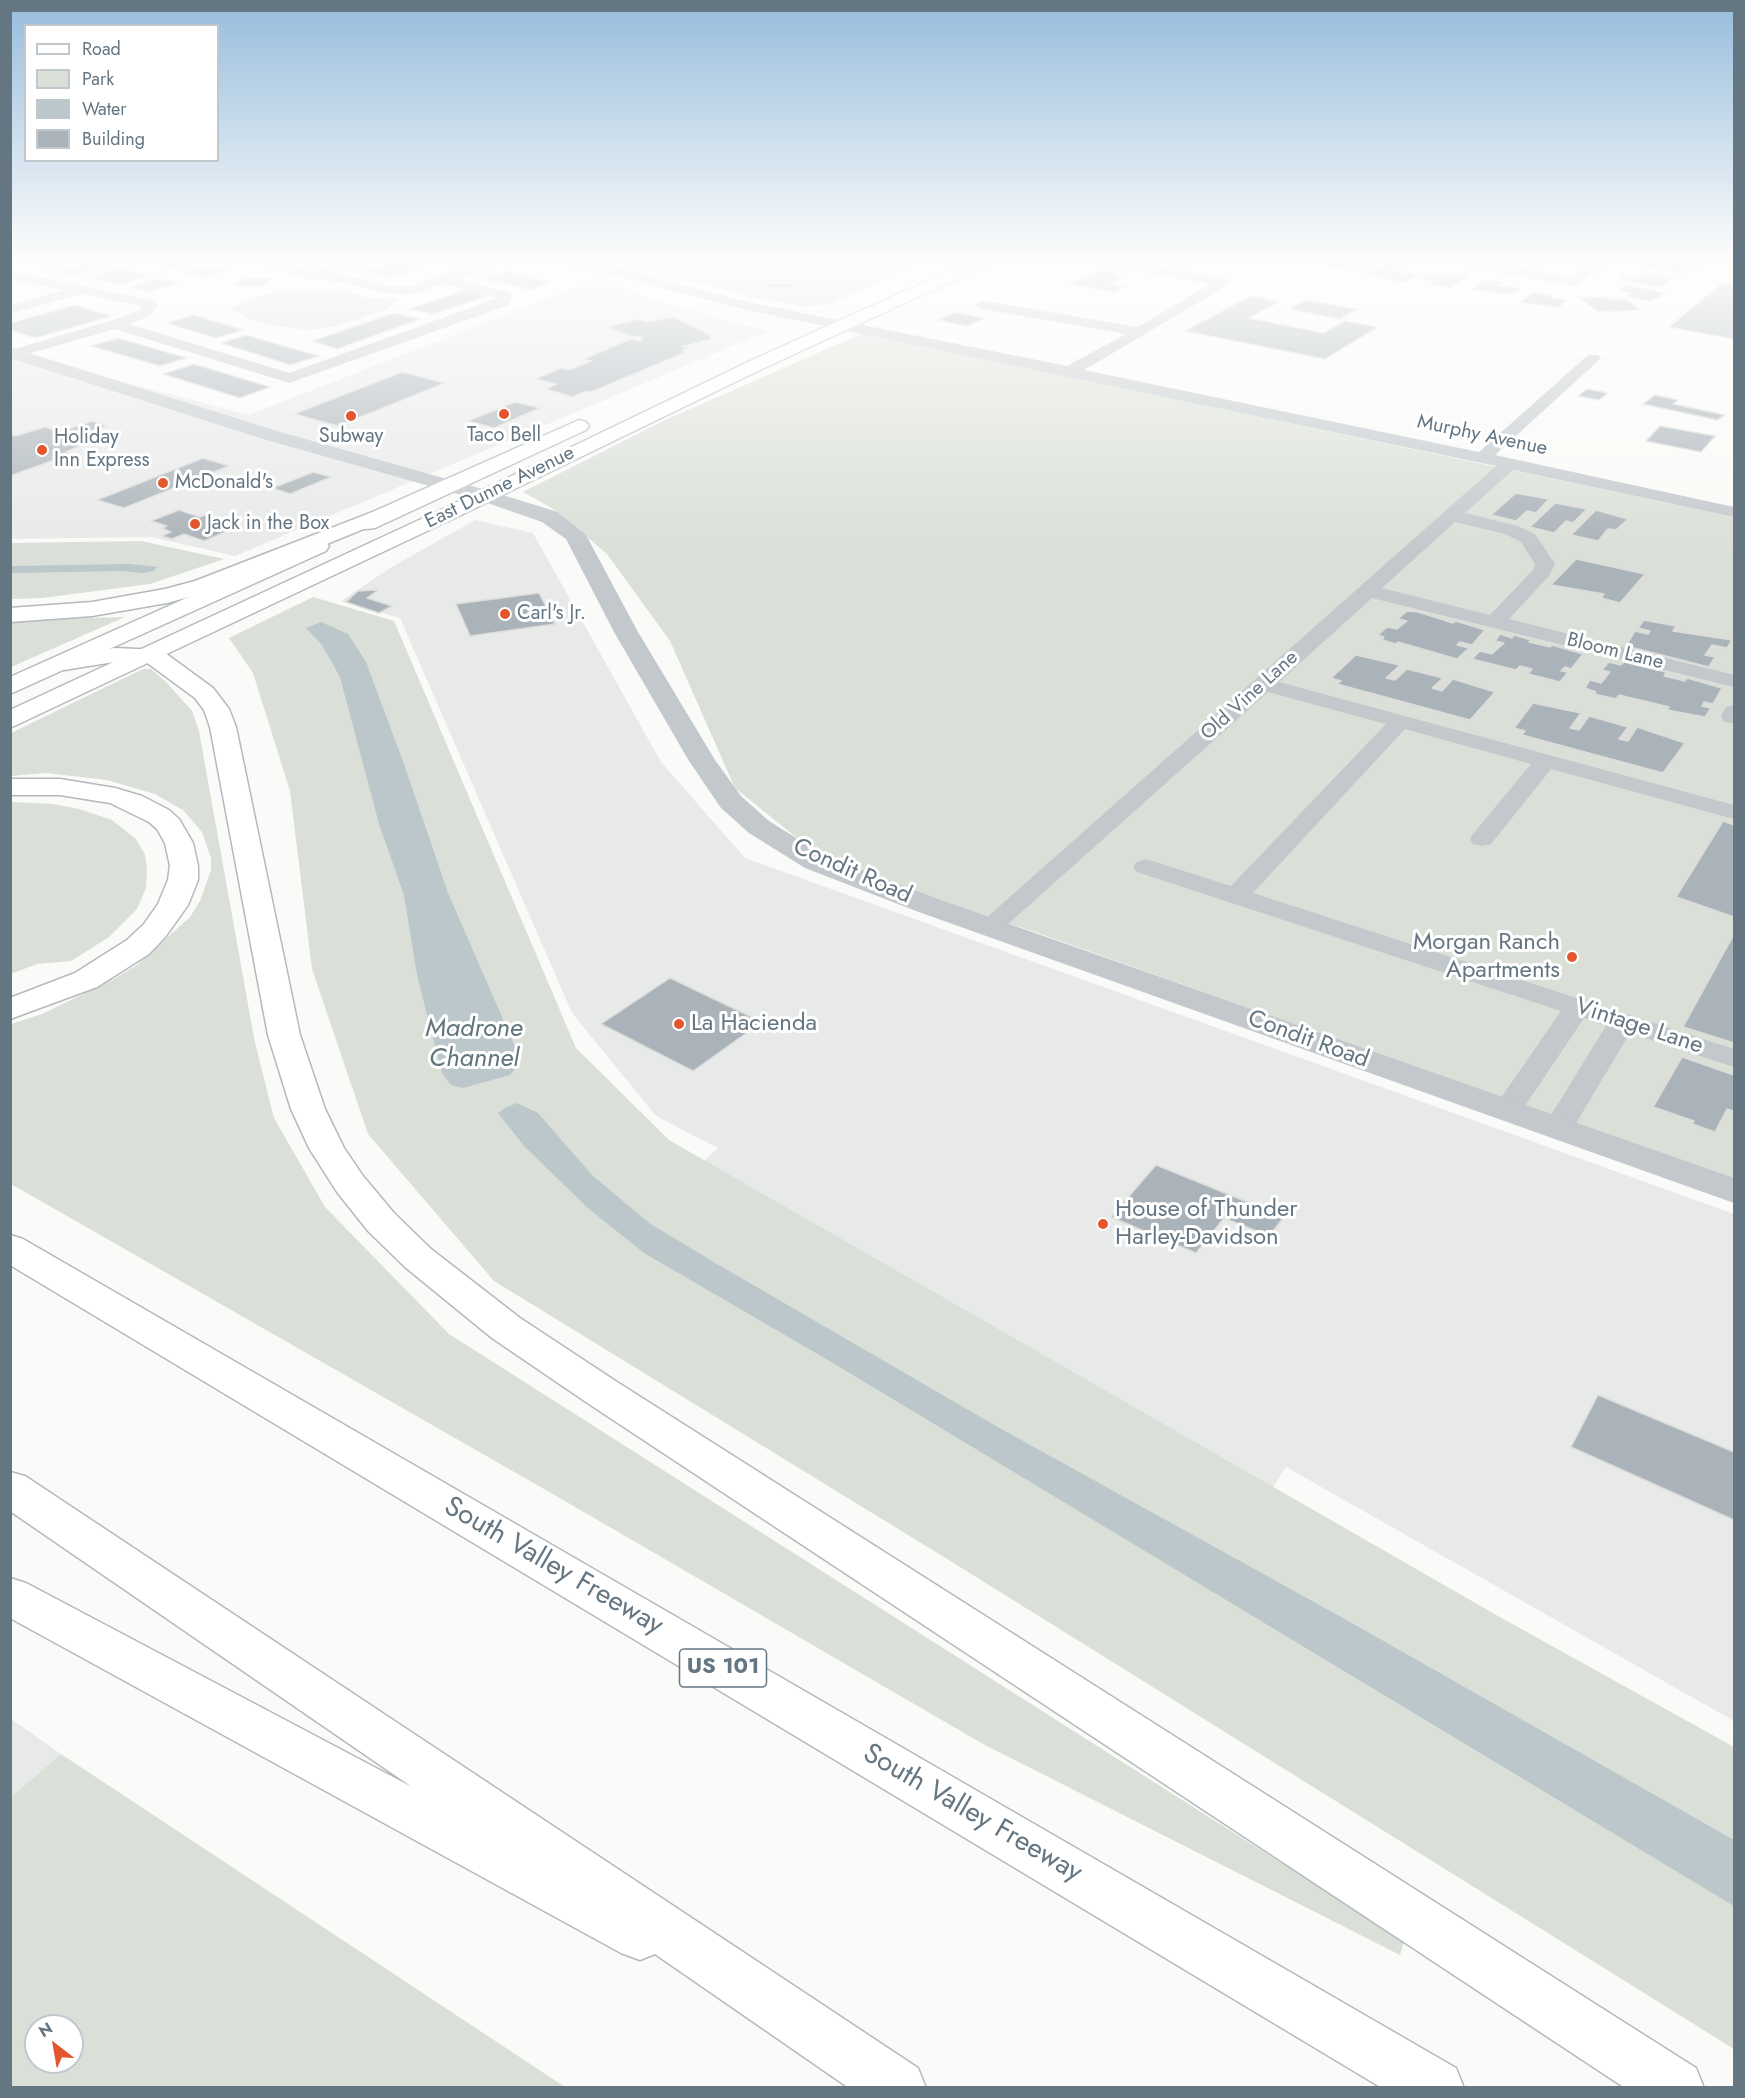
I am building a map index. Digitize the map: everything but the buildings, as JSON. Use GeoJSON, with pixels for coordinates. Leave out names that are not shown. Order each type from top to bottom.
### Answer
{"type":"FeatureCollection","features":[{"type":"Feature","properties":{"kind":"main road","name":"East Dunne Avenue"},"geometry":{"type":"LineString","coordinates":[[10,720],[152,655],[779,356]]}},
{"type":"Feature","properties":{"kind":"main road","name":"East Dunne Avenue"},"geometry":{"type":"LineString","coordinates":[[10,687],[600,416]]}},
{"type":"Feature","properties":{"kind":"main road"},"geometry":{"type":"LineString","coordinates":[[10,615],[92,609],[167,596],[203,586],[401,507]]}},
{"type":"Feature","properties":{"kind":"main road"},"geometry":{"type":"LineString","coordinates":[[64,663],[114,655],[152,655],[204,693],[216,709],[223,726],[284,1035],[308,1109],[327,1148],[350,1184],[381,1222],[418,1258],[506,1328],[603,1393],[1676,2088]]}},
{"type":"Feature","properties":{"kind":"main road"},"geometry":{"type":"LineString","coordinates":[[10,787],[60,787],[115,796],[132,802],[159,816],[169,825],[180,843],[184,866],[183,880],[173,905],[155,930],[138,947],[86,980],[10,1009]]}},
{"type":"Feature","properties":{"kind":"main road","name":"South Valley Freeway"},"geometry":{"type":"LineString","coordinates":[[10,1248],[1436,2088]]}},
{"type":"Feature","properties":{"kind":"main road"},"geometry":{"type":"LineString","coordinates":[[10,1488],[898,2088]]}},
{"type":"Feature","properties":{"kind":"main road"},"geometry":{"type":"LineString","coordinates":[[10,1596],[800,2021]]}},
{"type":"Feature","properties":{"kind":"street","name":"Condit Road"},"geometry":{"type":"LineString","coordinates":[[25,356],[270,435],[486,496],[550,517],[575,535],[626,632],[702,761],[731,802],[759,827],[815,862],[989,927],[1734,1191]]}},
{"type":"Feature","properties":{"kind":"street"},"geometry":{"type":"LineString","coordinates":[[218,356],[289,378],[352,356]]}},
{"type":"Feature","properties":{"kind":"street","name":"Murphy Avenue"},"geometry":{"type":"LineString","coordinates":[[994,356],[1734,512]]}},
{"type":"Feature","properties":{"kind":"street"},"geometry":{"type":"LineString","coordinates":[[1070,371],[1097,356]]}},
{"type":"Feature","properties":{"kind":"street"},"geometry":{"type":"LineString","coordinates":[[1483,458],[1593,358]]}},
{"type":"Feature","properties":{"kind":"street","name":"Old Vine Lane"},"geometry":{"type":"LineString","coordinates":[[989,927],[1509,464]]}},
{"type":"Feature","properties":{"kind":"street"},"geometry":{"type":"LineString","coordinates":[[1452,516],[1511,530],[1528,538],[1545,564],[1542,572],[1495,622]]}},
{"type":"Feature","properties":{"kind":"street","name":"Bloom Lane"},"geometry":{"type":"LineString","coordinates":[[1368,591],[1734,681]]}},
{"type":"Feature","properties":{"kind":"street"},"geometry":{"type":"LineString","coordinates":[[1264,684],[1734,812]]}},
{"type":"Feature","properties":{"kind":"street"},"geometry":{"type":"LineString","coordinates":[[1236,896],[1400,722]]}},
{"type":"Feature","properties":{"kind":"street"},"geometry":{"type":"LineString","coordinates":[[1482,839],[1545,761]]}},
{"type":"Feature","properties":{"kind":"street","name":"Vintage Lane"},"geometry":{"type":"LineString","coordinates":[[1146,867],[1734,1058]]}},
{"type":"Feature","properties":{"kind":"street"},"geometry":{"type":"LineString","coordinates":[[1507,1111],[1577,1008]]}},
{"type":"Feature","properties":{"kind":"street"},"geometry":{"type":"LineString","coordinates":[[1558,1128],[1623,1021]]}},
{"type":"Feature","properties":{"kind":"shaded area"},"geometry":{"type":"Polygon","coordinates":[[[10,356],[25,356],[249,415],[400,356],[709,356],[235,556],[151,537],[11,539],[10,356]]]}},
{"type":"Feature","properties":{"kind":"shaded area"},"geometry":{"type":"Polygon","coordinates":[[[475,520],[533,533],[661,762],[745,858],[1734,1214],[1734,1721],[1286,1467],[1261,1506],[689,1174],[718,1148],[656,1116],[572,1013],[400,618],[341,601],[390,568],[475,520]]]}},
{"type":"Feature","properties":{"kind":"shaded area"},"geometry":{"type":"Polygon","coordinates":[[[10,1718],[61,1754],[11,1797],[10,1797],[10,1718]]]}},
{"type":"Feature","properties":{"kind":"green space"},"geometry":{"type":"Polygon","coordinates":[[[811,356],[971,356],[1734,517],[1734,1180],[1032,931],[833,867],[735,788],[670,641],[607,554],[557,511],[523,492],[661,422],[811,356]]]}},
{"type":"Feature","properties":{"kind":"green space"},"geometry":{"type":"Polygon","coordinates":[[[141,541],[224,559],[150,584],[42,598],[11,599],[10,543],[141,541]]]}},
{"type":"Feature","properties":{"kind":"green space"},"geometry":{"type":"Polygon","coordinates":[[[313,597],[394,621],[576,1048],[669,1140],[1498,1616],[1734,1747],[1734,2049],[952,1562],[494,1281],[368,1134],[312,969],[290,791],[253,673],[229,638],[313,597]]]}},
{"type":"Feature","properties":{"kind":"green space"},"geometry":{"type":"Polygon","coordinates":[[[125,617],[11,667],[11,620],[125,617]]]}},
{"type":"Feature","properties":{"kind":"green space"},"geometry":{"type":"Polygon","coordinates":[[[143,669],[151,669],[166,682],[192,711],[199,731],[254,1038],[274,1118],[325,1207],[449,1334],[1404,1941],[1400,1955],[983,1744],[558,1497],[11,1184],[11,1024],[42,1014],[114,979],[137,965],[190,917],[200,901],[211,870],[211,858],[202,832],[183,810],[155,794],[107,780],[46,773],[11,776],[11,733],[143,669]]]}},
{"type":"Feature","properties":{"kind":"green space"},"geometry":{"type":"Polygon","coordinates":[[[11,802],[53,804],[79,809],[112,820],[136,839],[145,855],[147,869],[146,888],[137,909],[109,937],[71,961],[37,964],[11,974],[11,802]]]}},
{"type":"Feature","properties":{"kind":"green space"},"geometry":{"type":"Polygon","coordinates":[[[61,1754],[565,2087],[11,2087],[11,1797],[61,1754]]]}},
{"type":"Feature","properties":{"kind":"water"},"geometry":{"type":"Polygon","coordinates":[[[129,564],[158,567],[144,573],[122,571],[11,573],[11,566],[129,564]]]}},
{"type":"Feature","properties":{"kind":"water","name":"Madrone Channel"},"geometry":{"type":"Polygon","coordinates":[[[321,622],[348,634],[366,662],[448,893],[519,1056],[518,1065],[510,1075],[463,1088],[451,1085],[442,1073],[417,975],[404,895],[379,824],[340,677],[322,645],[306,628],[321,622]]]}},
{"type":"Feature","properties":{"kind":"water","name":"Madrone Channel"},"geometry":{"type":"Polygon","coordinates":[[[517,1103],[538,1113],[592,1175],[649,1223],[996,1426],[1350,1622],[1734,1840],[1734,1906],[833,1363],[644,1253],[589,1209],[524,1146],[498,1113],[517,1103]]]}},
{"type":"Feature","properties":{"kind":"place","name":"Taco Bell"},"geometry":{"type":"Point","coordinates":[504,414]}},
{"type":"Feature","properties":{"kind":"place","name":"Subway"},"geometry":{"type":"Point","coordinates":[351,416]}},
{"type":"Feature","properties":{"kind":"place","name":"Holiday Inn Express"},"geometry":{"type":"Point","coordinates":[42,450]}},
{"type":"Feature","properties":{"kind":"place","name":"McDonald's"},"geometry":{"type":"Point","coordinates":[163,483]}},
{"type":"Feature","properties":{"kind":"place","name":"Jack in the Box"},"geometry":{"type":"Point","coordinates":[195,524]}},
{"type":"Feature","properties":{"kind":"place","name":"Carl's Jr."},"geometry":{"type":"Point","coordinates":[505,614]}},
{"type":"Feature","properties":{"kind":"place","name":"Morgan Ranch Apartments"},"geometry":{"type":"Point","coordinates":[1572,957]}},
{"type":"Feature","properties":{"kind":"place","name":"La Hacienda"},"geometry":{"type":"Point","coordinates":[679,1024]}},
{"type":"Feature","properties":{"kind":"place","name":"House of Thunder Harley-Davidson"},"geometry":{"type":"Point","coordinates":[1103,1224]}}]}
